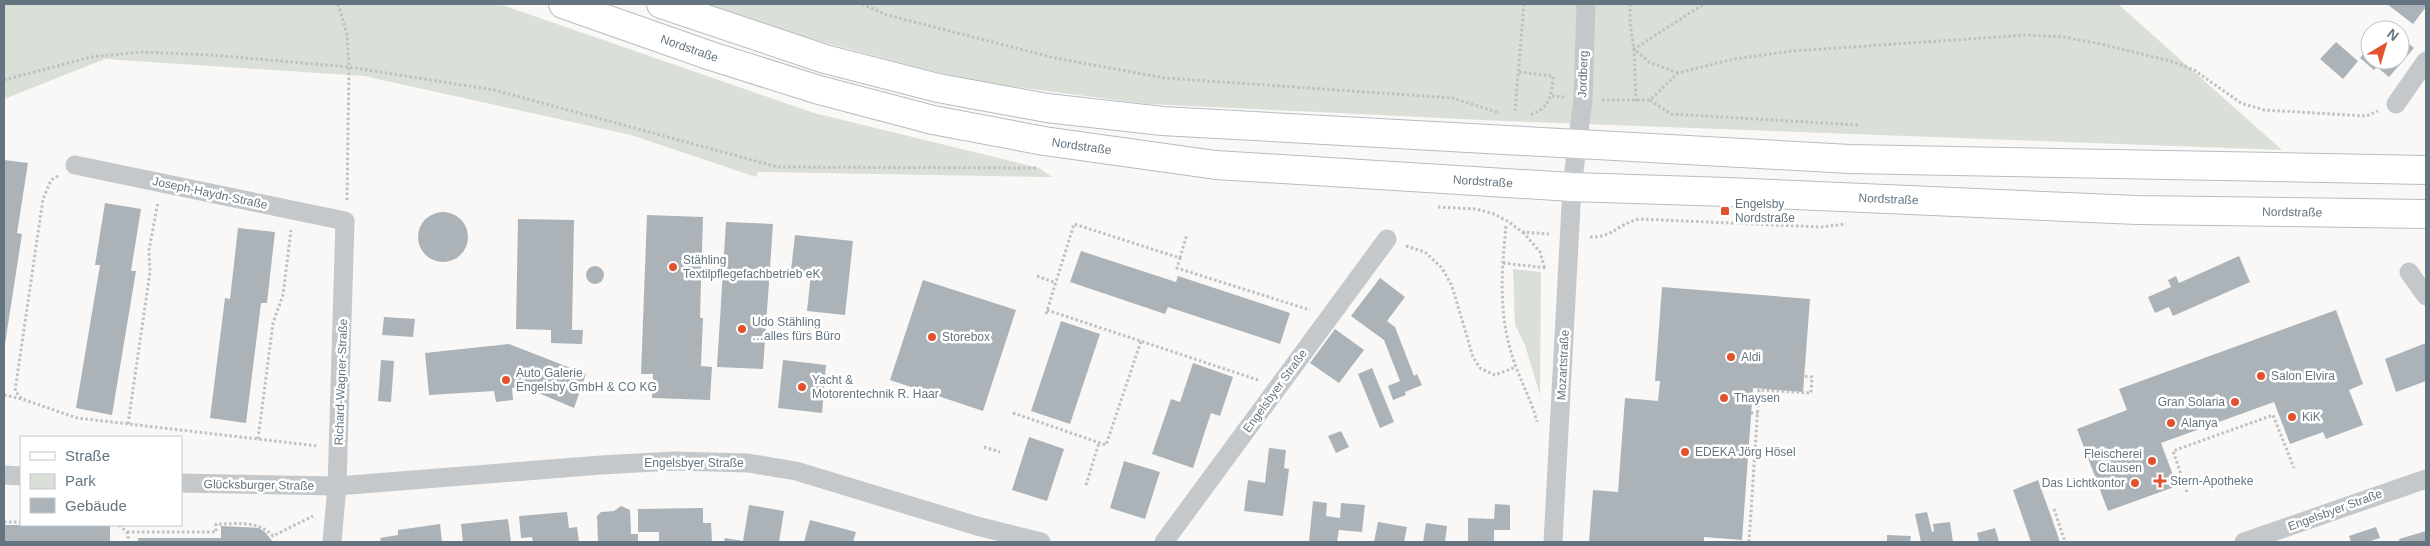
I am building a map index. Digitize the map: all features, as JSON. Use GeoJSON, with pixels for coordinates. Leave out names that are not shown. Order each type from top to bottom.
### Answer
{"type":"FeatureCollection","features":[{"type":"Feature","properties":{"kind":"main road","name":"Nordstraße"},"geometry":{"type":"LineString","coordinates":[[563,4],[711,56],[819,90],[933,120],[1044,142],[1216,165],[1572,187],[1737,192],[2137,210],[2426,214]]}},
{"type":"Feature","properties":{"kind":"main road"},"geometry":{"type":"LineString","coordinates":[[661,4],[825,59],[938,88],[1047,108],[1162,121],[1850,159],[2426,170]]}},
{"type":"Feature","properties":{"kind":"street","name":"Jordberg"},"geometry":{"type":"LineString","coordinates":[[1572,187],[1583,99],[1586,4]]}},
{"type":"Feature","properties":{"kind":"street"},"geometry":{"type":"LineString","coordinates":[[2396,104],[2426,61]]}},
{"type":"Feature","properties":{"kind":"street","name":"Joseph-Haydn-Straße"},"geometry":{"type":"LineString","coordinates":[[75,165],[346,221]]}},
{"type":"Feature","properties":{"kind":"street","name":"Mozartstraße"},"geometry":{"type":"LineString","coordinates":[[1553,542],[1572,187]]}},
{"type":"Feature","properties":{"kind":"street","name":"Richard-Wagner-Straße"},"geometry":{"type":"LineString","coordinates":[[332,542],[337,486],[346,221]]}},
{"type":"Feature","properties":{"kind":"street","name":"Engelsbyer Straße"},"geometry":{"type":"LineString","coordinates":[[1164,542],[1387,239]]}},
{"type":"Feature","properties":{"kind":"street"},"geometry":{"type":"LineString","coordinates":[[2409,272],[2426,296]]}},
{"type":"Feature","properties":{"kind":"street","name":"Engelsbyer Straße"},"geometry":{"type":"LineString","coordinates":[[337,486],[601,465],[674,461],[748,463],[796,471],[977,526],[1041,542]]}},
{"type":"Feature","properties":{"kind":"street"},"geometry":{"type":"LineString","coordinates":[[4,475],[20,476]]}},
{"type":"Feature","properties":{"kind":"street","name":"Engelsbyer Straße"},"geometry":{"type":"LineString","coordinates":[[2244,542],[2426,479]]}},
{"type":"Feature","properties":{"kind":"street","name":"Glücksburger Straße"},"geometry":{"type":"LineString","coordinates":[[182,483],[337,486]]}},
{"type":"Feature","properties":{"kind":"path"},"geometry":{"type":"LineString","coordinates":[[338,4],[347,34],[349,67],[346,221]]}},
{"type":"Feature","properties":{"kind":"path"},"geometry":{"type":"LineString","coordinates":[[862,4],[887,15],[1055,58],[1166,78],[1452,98],[1504,114]]}},
{"type":"Feature","properties":{"kind":"path"},"geometry":{"type":"LineString","coordinates":[[1515,111],[1524,4]]}},
{"type":"Feature","properties":{"kind":"path"},"geometry":{"type":"LineString","coordinates":[[1630,4],[1636,101]]}},
{"type":"Feature","properties":{"kind":"path"},"geometry":{"type":"LineString","coordinates":[[1634,49],[1704,4]]}},
{"type":"Feature","properties":{"kind":"path"},"geometry":{"type":"LineString","coordinates":[[1650,100],[1678,74],[1734,58],[1792,51],[2028,35],[2064,37],[2170,61],[2194,70],[2241,103],[2264,110],[2366,116],[2396,104]]}},
{"type":"Feature","properties":{"kind":"path"},"geometry":{"type":"LineString","coordinates":[[1634,49],[1649,62],[1678,74]]}},
{"type":"Feature","properties":{"kind":"path"},"geometry":{"type":"LineString","coordinates":[[4,80],[91,57],[142,52],[349,67],[494,90],[778,167],[882,167]]}},
{"type":"Feature","properties":{"kind":"path"},"geometry":{"type":"LineString","coordinates":[[1518,72],[1553,76],[1552,96],[1546,106],[1536,113],[1525,117]]}},
{"type":"Feature","properties":{"kind":"path"},"geometry":{"type":"LineString","coordinates":[[1552,96],[1583,99],[1650,100],[1671,114],[1858,125]]}},
{"type":"Feature","properties":{"kind":"path"},"geometry":{"type":"LineString","coordinates":[[1511,115],[1518,116]]}},
{"type":"Feature","properties":{"kind":"path"},"geometry":{"type":"LineString","coordinates":[[22,399],[15,391],[43,199],[51,180],[75,165]]}},
{"type":"Feature","properties":{"kind":"path"},"geometry":{"type":"LineString","coordinates":[[128,424],[150,272],[149,250],[162,183]]}},
{"type":"Feature","properties":{"kind":"path"},"geometry":{"type":"LineString","coordinates":[[258,439],[272,323],[283,295],[294,210]]}},
{"type":"Feature","properties":{"kind":"path"},"geometry":{"type":"LineString","coordinates":[[1180,258],[1074,224],[1047,312],[1268,383],[1276,389]]}},
{"type":"Feature","properties":{"kind":"path"},"geometry":{"type":"LineString","coordinates":[[1506,226],[1501,305],[1516,368],[1530,398],[1537,427]]}},
{"type":"Feature","properties":{"kind":"path"},"geometry":{"type":"LineString","coordinates":[[1187,234],[1177,268],[1320,313],[1328,319]]}},
{"type":"Feature","properties":{"kind":"path"},"geometry":{"type":"LineString","coordinates":[[1387,239],[1425,252],[1442,268],[1452,286],[1473,357],[1480,368],[1495,374],[1516,368]]}},
{"type":"Feature","properties":{"kind":"path"},"geometry":{"type":"LineString","coordinates":[[1503,263],[1538,267]]}},
{"type":"Feature","properties":{"kind":"path"},"geometry":{"type":"LineString","coordinates":[[1037,276],[1056,283]]}},
{"type":"Feature","properties":{"kind":"path"},"geometry":{"type":"LineString","coordinates":[[1013,413],[1106,445],[1141,341]]}},
{"type":"Feature","properties":{"kind":"path"},"geometry":{"type":"LineString","coordinates":[[1749,542],[1759,390],[1811,393],[1812,377],[1804,376]]}},
{"type":"Feature","properties":{"kind":"path"},"geometry":{"type":"LineString","coordinates":[[4,395],[22,399],[77,418],[338,448]]}},
{"type":"Feature","properties":{"kind":"path"},"geometry":{"type":"LineString","coordinates":[[1751,413],[1758,414]]}},
{"type":"Feature","properties":{"kind":"path"},"geometry":{"type":"LineString","coordinates":[[2187,492],[2173,451],[2273,415],[2294,468]]}},
{"type":"Feature","properties":{"kind":"path"},"geometry":{"type":"LineString","coordinates":[[1086,485],[1100,443]]}},
{"type":"Feature","properties":{"kind":"path"},"geometry":{"type":"LineString","coordinates":[[984,447],[1000,452]]}},
{"type":"Feature","properties":{"kind":"path"},"geometry":{"type":"LineString","coordinates":[[2054,510],[2065,542]]}},
{"type":"Feature","properties":{"kind":"path"},"geometry":{"type":"LineString","coordinates":[[120,526],[128,532],[216,532],[216,524],[255,524],[266,529],[273,536],[312,516],[334,518]]}},
{"type":"Feature","properties":{"kind":"path"},"geometry":{"type":"LineString","coordinates":[[4,522],[20,522]]}},
{"type":"Feature","properties":{"kind":"path"},"geometry":{"type":"LineString","coordinates":[[128,532],[129,542]]}},
{"type":"Feature","properties":{"kind":"green space"},"geometry":{"type":"Polygon","coordinates":[[[4,4],[499,4],[814,113],[1039,168],[1052,177],[758,172],[756,177],[631,135],[364,76],[105,59],[4,99],[4,4]]]}},
{"type":"Feature","properties":{"kind":"green space"},"geometry":{"type":"Polygon","coordinates":[[[707,4],[2118,4],[2282,150],[1503,121],[1147,104],[970,81],[792,34],[707,4]]]}},
{"type":"Feature","properties":{"kind":"green space"},"geometry":{"type":"Polygon","coordinates":[[[1513,269],[1541,272],[1540,395],[1525,345],[1515,325],[1513,269]]]}},
{"type":"Feature","properties":{"kind":"building"},"geometry":{"type":"Polygon","coordinates":[[[2387,4],[2426,4],[2426,7],[2413,24],[2387,4]]]}},
{"type":"Feature","properties":{"kind":"building"},"geometry":{"type":"Polygon","coordinates":[[[2336,42],[2358,61],[2343,79],[2320,59],[2336,42]]]}},
{"type":"Feature","properties":{"kind":"building"},"geometry":{"type":"Polygon","coordinates":[[[2410,45],[2414,48],[2410,53],[2410,45]]]}},
{"type":"Feature","properties":{"kind":"building"},"geometry":{"type":"Polygon","coordinates":[[[2381,70],[2395,70],[2389,77],[2381,70]]]}},
{"type":"Feature","properties":{"kind":"building"},"geometry":{"type":"Polygon","coordinates":[[[4,160],[28,163],[17,233],[22,234],[5,344],[4,160]]]}},
{"type":"Feature","properties":{"kind":"building"},"geometry":{"type":"Polygon","coordinates":[[[105,203],[141,209],[131,271],[136,271],[112,415],[76,408],[100,265],[95,265],[105,203]]]}},
{"type":"Feature","properties":{"kind":"building"},"geometry":{"type":"Polygon","coordinates":[[[443,212],[453,214],[461,219],[466,227],[468,237],[466,247],[461,255],[453,260],[443,262],[433,260],[425,255],[420,247],[418,237],[420,227],[425,219],[433,214],[443,212]]]}},
{"type":"Feature","properties":{"kind":"building","name":"Stähling Textilpflegefachbetrieb eK"},"geometry":{"type":"Polygon","coordinates":[[[647,215],[703,217],[700,318],[703,318],[701,366],[712,367],[710,400],[652,398],[653,374],[641,374],[647,215]]]}},
{"type":"Feature","properties":{"kind":"building"},"geometry":{"type":"Polygon","coordinates":[[[518,219],[574,220],[572,330],[583,330],[582,344],[551,343],[551,330],[516,329],[518,219]]]}},
{"type":"Feature","properties":{"kind":"building","name":"Udo Stähling …alles fürs Büro"},"geometry":{"type":"Polygon","coordinates":[[[726,222],[773,224],[763,369],[717,367],[726,222]]]}},
{"type":"Feature","properties":{"kind":"building"},"geometry":{"type":"Polygon","coordinates":[[[238,228],[275,232],[267,303],[261,303],[246,423],[210,418],[225,298],[230,299],[238,228]]]}},
{"type":"Feature","properties":{"kind":"building"},"geometry":{"type":"Polygon","coordinates":[[[795,235],[853,241],[845,315],[807,311],[811,273],[791,270],[795,235]]]}},
{"type":"Feature","properties":{"kind":"building"},"geometry":{"type":"Polygon","coordinates":[[[1081,251],[1176,282],[1178,276],[1290,313],[1280,344],[1168,307],[1165,314],[1070,282],[1081,251]]]}},
{"type":"Feature","properties":{"kind":"building"},"geometry":{"type":"Polygon","coordinates":[[[2239,256],[2250,282],[2173,316],[2169,307],[2155,313],[2148,297],[2171,287],[2168,280],[2176,276],[2179,283],[2239,256]]]}},
{"type":"Feature","properties":{"kind":"building"},"geometry":{"type":"Polygon","coordinates":[[[595,266],[601,269],[604,275],[601,281],[595,284],[589,281],[586,275],[589,269],[595,266]]]}},
{"type":"Feature","properties":{"kind":"building"},"geometry":{"type":"Polygon","coordinates":[[[1380,278],[1405,297],[1387,321],[1395,327],[1414,376],[1417,374],[1422,385],[1405,392],[1406,395],[1393,400],[1388,386],[1400,381],[1384,340],[1351,316],[1380,278]]]}},
{"type":"Feature","properties":{"kind":"building"},"geometry":{"type":"Polygon","coordinates":[[[923,280],[1016,310],[983,411],[890,380],[923,280]]]}},
{"type":"Feature","properties":{"kind":"building"},"geometry":{"type":"Polygon","coordinates":[[[1662,287],[1810,299],[1803,392],[1753,388],[1742,540],[1704,537],[1704,542],[1589,542],[1593,490],[1618,492],[1625,398],[1658,401],[1660,381],[1655,381],[1662,287]]]}},
{"type":"Feature","properties":{"kind":"building"},"geometry":{"type":"Polygon","coordinates":[[[2336,310],[2363,384],[2349,390],[2363,425],[2326,439],[2323,432],[2290,444],[2274,402],[2161,443],[2177,486],[2108,511],[2077,429],[2127,410],[2119,389],[2336,310]]]}},
{"type":"Feature","properties":{"kind":"building"},"geometry":{"type":"Polygon","coordinates":[[[384,317],[415,319],[413,337],[382,335],[384,317]]]}},
{"type":"Feature","properties":{"kind":"building"},"geometry":{"type":"Polygon","coordinates":[[[1061,321],[1100,334],[1070,424],[1031,411],[1061,321]]]}},
{"type":"Feature","properties":{"kind":"building"},"geometry":{"type":"Polygon","coordinates":[[[1335,329],[1364,350],[1339,383],[1310,363],[1335,329]]]}},
{"type":"Feature","properties":{"kind":"building"},"geometry":{"type":"Polygon","coordinates":[[[2426,343],[2426,381],[2396,392],[2385,359],[2426,343]]]}},
{"type":"Feature","properties":{"kind":"building","name":"Auto Galerie Engelsby GmbH & CO KG"},"geometry":{"type":"Polygon","coordinates":[[[509,344],[586,374],[574,408],[522,386],[512,388],[513,400],[496,402],[494,391],[429,395],[425,353],[509,344]]]}},
{"type":"Feature","properties":{"kind":"building"},"geometry":{"type":"Polygon","coordinates":[[[381,360],[394,361],[391,402],[378,401],[381,360]]]}},
{"type":"Feature","properties":{"kind":"building","name":"Yacht & Motorentechnik R. Haar"},"geometry":{"type":"Polygon","coordinates":[[[783,360],[826,365],[822,413],[778,408],[783,360]]]}},
{"type":"Feature","properties":{"kind":"building"},"geometry":{"type":"Polygon","coordinates":[[[1193,363],[1233,377],[1220,416],[1211,413],[1193,468],[1152,454],[1171,399],[1180,402],[1193,363]]]}},
{"type":"Feature","properties":{"kind":"building"},"geometry":{"type":"Polygon","coordinates":[[[1372,368],[1394,422],[1380,428],[1358,374],[1372,368]]]}},
{"type":"Feature","properties":{"kind":"building"},"geometry":{"type":"Polygon","coordinates":[[[1341,431],[1349,447],[1336,453],[1328,436],[1341,431]]]}},
{"type":"Feature","properties":{"kind":"building"},"geometry":{"type":"Polygon","coordinates":[[[1029,437],[1064,449],[1047,501],[1012,490],[1029,437]]]}},
{"type":"Feature","properties":{"kind":"building"},"geometry":{"type":"Polygon","coordinates":[[[1269,448],[1286,450],[1284,468],[1289,469],[1283,516],[1244,511],[1248,480],[1265,483],[1269,448]]]}},
{"type":"Feature","properties":{"kind":"building"},"geometry":{"type":"Polygon","coordinates":[[[1124,461],[1160,472],[1145,519],[1110,508],[1124,461]]]}},
{"type":"Feature","properties":{"kind":"building"},"geometry":{"type":"Polygon","coordinates":[[[2038,480],[2060,542],[2031,542],[2013,490],[2038,480]]]}},
{"type":"Feature","properties":{"kind":"building"},"geometry":{"type":"Polygon","coordinates":[[[1313,501],[1327,503],[1326,516],[1340,518],[1341,503],[1365,505],[1362,532],[1339,530],[1337,542],[1309,542],[1313,501]]]}},
{"type":"Feature","properties":{"kind":"building"},"geometry":{"type":"Polygon","coordinates":[[[1495,504],[1510,505],[1510,530],[1494,530],[1494,542],[1468,542],[1468,518],[1494,519],[1495,504]]]}},
{"type":"Feature","properties":{"kind":"building"},"geometry":{"type":"Polygon","coordinates":[[[749,505],[784,511],[779,542],[724,542],[725,538],[743,541],[749,505]]]}},
{"type":"Feature","properties":{"kind":"building"},"geometry":{"type":"Polygon","coordinates":[[[621,506],[630,510],[631,534],[638,534],[638,542],[598,542],[597,516],[601,512],[614,511],[621,506]]]}},
{"type":"Feature","properties":{"kind":"building"},"geometry":{"type":"Polygon","coordinates":[[[703,508],[703,523],[711,523],[712,542],[659,542],[659,532],[638,532],[638,509],[703,508]]]}},
{"type":"Feature","properties":{"kind":"building"},"geometry":{"type":"Polygon","coordinates":[[[567,512],[569,528],[577,527],[579,542],[533,542],[532,537],[521,538],[519,516],[567,512]]]}},
{"type":"Feature","properties":{"kind":"building"},"geometry":{"type":"Polygon","coordinates":[[[1927,512],[1932,532],[1934,531],[1933,524],[1950,522],[1953,542],[1921,542],[1915,514],[1927,512]]]}},
{"type":"Feature","properties":{"kind":"building"},"geometry":{"type":"Polygon","coordinates":[[[508,519],[511,542],[463,542],[461,524],[508,519]]]}},
{"type":"Feature","properties":{"kind":"building"},"geometry":{"type":"Polygon","coordinates":[[[810,520],[856,532],[853,542],[804,542],[810,520]]]}},
{"type":"Feature","properties":{"kind":"building"},"geometry":{"type":"Polygon","coordinates":[[[1378,522],[1407,527],[1404,542],[1374,542],[1378,522]]]}},
{"type":"Feature","properties":{"kind":"building"},"geometry":{"type":"Polygon","coordinates":[[[1426,523],[1447,526],[1445,542],[1423,542],[1426,523]]]}},
{"type":"Feature","properties":{"kind":"building"},"geometry":{"type":"Polygon","coordinates":[[[440,524],[442,542],[381,542],[380,538],[398,535],[398,530],[440,524]]]}},
{"type":"Feature","properties":{"kind":"building"},"geometry":{"type":"Polygon","coordinates":[[[4,525],[110,526],[110,542],[4,542],[4,525]]]}},
{"type":"Feature","properties":{"kind":"building"},"geometry":{"type":"Polygon","coordinates":[[[221,526],[259,528],[273,542],[138,542],[138,538],[221,538],[221,526]]]}},
{"type":"Feature","properties":{"kind":"building"},"geometry":{"type":"Polygon","coordinates":[[[2376,527],[2380,538],[2367,542],[2351,542],[2349,536],[2376,527]]]}},
{"type":"Feature","properties":{"kind":"building"},"geometry":{"type":"Polygon","coordinates":[[[1995,528],[1999,542],[1979,542],[1977,533],[1995,528]]]}},
{"type":"Feature","properties":{"kind":"building"},"geometry":{"type":"Polygon","coordinates":[[[2426,531],[2426,542],[2400,542],[2399,539],[2426,531]]]}},
{"type":"Feature","properties":{"kind":"building"},"geometry":{"type":"Polygon","coordinates":[[[1887,535],[1911,536],[1910,542],[1887,542],[1887,535]]]}},
{"type":"Feature","properties":{"kind":"place","name":"Engelsby Nordstraße"},"geometry":{"type":"Point","coordinates":[1725,211]}},
{"type":"Feature","properties":{"kind":"place","name":"Stähling Textilpflegefachbetrieb eK"},"geometry":{"type":"Point","coordinates":[673,267]}},
{"type":"Feature","properties":{"kind":"place","name":"Udo Stähling …alles fürs Büro"},"geometry":{"type":"Point","coordinates":[742,329]}},
{"type":"Feature","properties":{"kind":"place","name":"Storebox"},"geometry":{"type":"Point","coordinates":[932,337]}},
{"type":"Feature","properties":{"kind":"place","name":"Aldi"},"geometry":{"type":"Point","coordinates":[1731,357]}},
{"type":"Feature","properties":{"kind":"place","name":"Salon Elvira"},"geometry":{"type":"Point","coordinates":[2261,376]}},
{"type":"Feature","properties":{"kind":"place","name":"Auto Galerie Engelsby GmbH & CO KG"},"geometry":{"type":"Point","coordinates":[506,380]}},
{"type":"Feature","properties":{"kind":"place","name":"Yacht & Motorentechnik R. Haar"},"geometry":{"type":"Point","coordinates":[802,387]}},
{"type":"Feature","properties":{"kind":"place","name":"Thaysen"},"geometry":{"type":"Point","coordinates":[1724,398]}},
{"type":"Feature","properties":{"kind":"place","name":"Gran Solaria"},"geometry":{"type":"Point","coordinates":[2235,402]}},
{"type":"Feature","properties":{"kind":"place","name":"KiK"},"geometry":{"type":"Point","coordinates":[2292,417]}},
{"type":"Feature","properties":{"kind":"place","name":"Alanya"},"geometry":{"type":"Point","coordinates":[2171,423]}},
{"type":"Feature","properties":{"kind":"place","name":"EDEKA Jörg Hösel"},"geometry":{"type":"Point","coordinates":[1685,452]}},
{"type":"Feature","properties":{"kind":"place","name":"Fleischerei Clausen"},"geometry":{"type":"Point","coordinates":[2152,461]}},
{"type":"Feature","properties":{"kind":"place","name":"Stern-Apotheke"},"geometry":{"type":"Point","coordinates":[2160,481]}},
{"type":"Feature","properties":{"kind":"place","name":"Das Lichtkontor"},"geometry":{"type":"Point","coordinates":[2135,483]}}]}
